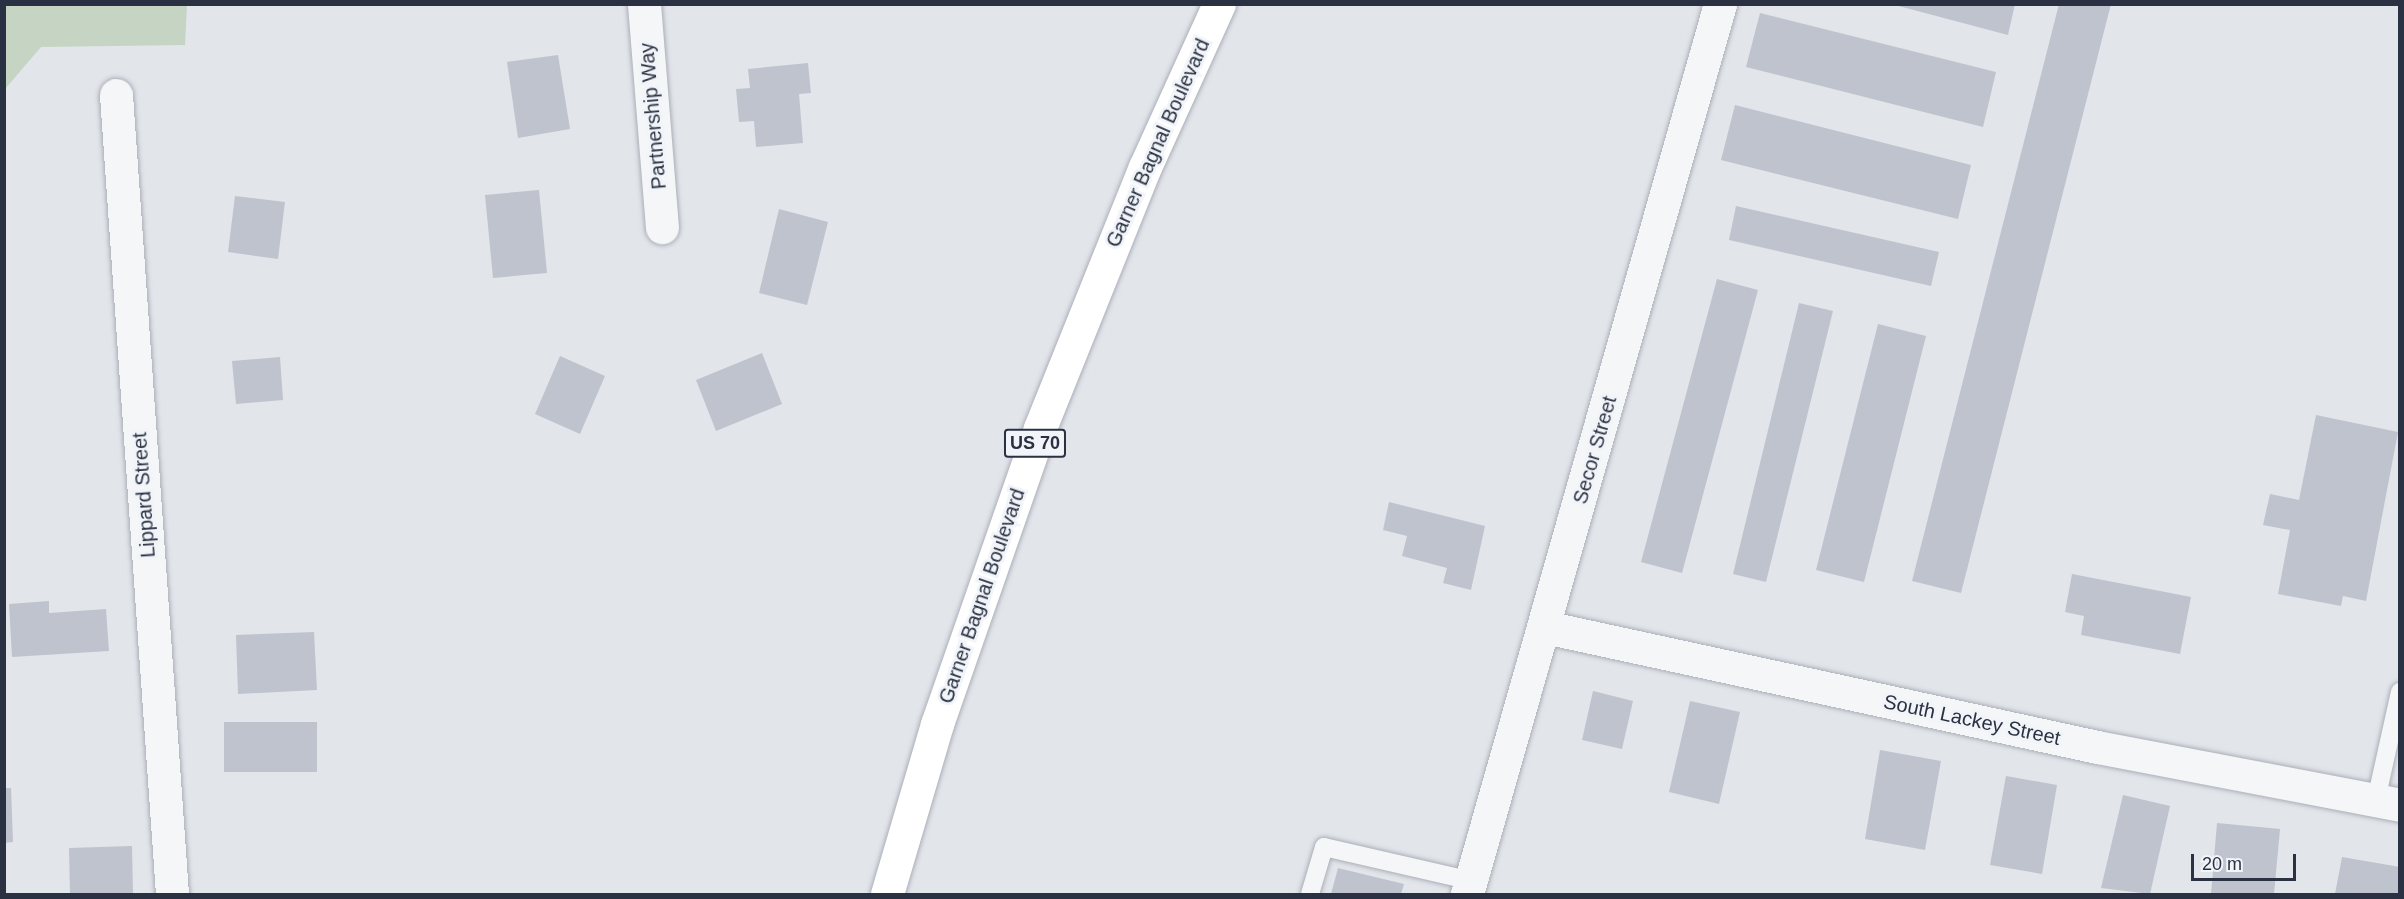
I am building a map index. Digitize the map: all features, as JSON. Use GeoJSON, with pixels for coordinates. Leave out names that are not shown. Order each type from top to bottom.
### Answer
{"type":"FeatureCollection","features":[{"type":"Feature","properties":{"kind":"highway","name":"Garner Bagnal Boulevard"},"geometry":{"type":"LineString","coordinates":[[887,894],[937,724],[1040,428],[1144,167],[1219,4]]}},
{"type":"Feature","properties":{"kind":"street","name":"Partnership Way"},"geometry":{"type":"LineString","coordinates":[[644,4],[663,227]]}},
{"type":"Feature","properties":{"kind":"street","name":"Secor Street"},"geometry":{"type":"LineString","coordinates":[[1469,887],[1545,627],[1720,4]]}},
{"type":"Feature","properties":{"kind":"street","name":"Lippard Street"},"geometry":{"type":"LineString","coordinates":[[116,95],[172,894]]}},
{"type":"Feature","properties":{"kind":"street","name":"South Lackey Street"},"geometry":{"type":"LineString","coordinates":[[1545,627],[2097,747],[2388,802]]}},
{"type":"Feature","properties":{"kind":"lane"},"geometry":{"type":"LineString","coordinates":[[2388,802],[2400,692]]}},
{"type":"Feature","properties":{"kind":"lane"},"geometry":{"type":"LineString","coordinates":[[1310,894],[1324,848],[1469,887]]}},
{"type":"Feature","properties":{"kind":"green space"},"geometry":{"type":"Polygon","coordinates":[[[5,4],[187,5],[185,45],[41,47],[5,89],[5,4]]]}},
{"type":"Feature","properties":{"kind":"building"},"geometry":{"type":"Polygon","coordinates":[[[1891,4],[2015,4],[2008,35],[1891,4]]]}},
{"type":"Feature","properties":{"kind":"building"},"geometry":{"type":"Polygon","coordinates":[[[2059,4],[2111,4],[1961,593],[1912,581],[2059,4]]]}},
{"type":"Feature","properties":{"kind":"building"},"geometry":{"type":"Polygon","coordinates":[[[1760,13],[1996,72],[1983,127],[1746,67],[1760,13]]]}},
{"type":"Feature","properties":{"kind":"building"},"geometry":{"type":"Polygon","coordinates":[[[558,55],[570,129],[518,138],[507,62],[558,55]]]}},
{"type":"Feature","properties":{"kind":"building"},"geometry":{"type":"Polygon","coordinates":[[[808,63],[811,93],[799,94],[803,143],[756,147],[754,121],[739,122],[736,89],[750,88],[748,69],[808,63]]]}},
{"type":"Feature","properties":{"kind":"building"},"geometry":{"type":"Polygon","coordinates":[[[1735,105],[1971,165],[1958,219],[1721,160],[1735,105]]]}},
{"type":"Feature","properties":{"kind":"building"},"geometry":{"type":"Polygon","coordinates":[[[539,190],[547,273],[493,278],[485,195],[539,190]]]}},
{"type":"Feature","properties":{"kind":"building"},"geometry":{"type":"Polygon","coordinates":[[[235,196],[285,202],[278,259],[228,252],[235,196]]]}},
{"type":"Feature","properties":{"kind":"building"},"geometry":{"type":"Polygon","coordinates":[[[1736,206],[1939,252],[1931,286],[1729,240],[1736,206]]]}},
{"type":"Feature","properties":{"kind":"building"},"geometry":{"type":"Polygon","coordinates":[[[779,209],[828,222],[807,305],[759,293],[779,209]]]}},
{"type":"Feature","properties":{"kind":"building"},"geometry":{"type":"Polygon","coordinates":[[[1717,279],[1758,290],[1682,573],[1641,562],[1717,279]]]}},
{"type":"Feature","properties":{"kind":"building"},"geometry":{"type":"Polygon","coordinates":[[[1799,303],[1833,311],[1766,582],[1733,574],[1799,303]]]}},
{"type":"Feature","properties":{"kind":"building"},"geometry":{"type":"Polygon","coordinates":[[[1878,324],[1926,336],[1864,582],[1816,570],[1878,324]]]}},
{"type":"Feature","properties":{"kind":"building"},"geometry":{"type":"Polygon","coordinates":[[[762,353],[782,404],[716,431],[696,380],[762,353]]]}},
{"type":"Feature","properties":{"kind":"building"},"geometry":{"type":"Polygon","coordinates":[[[560,356],[605,376],[580,434],[535,414],[560,356]]]}},
{"type":"Feature","properties":{"kind":"building"},"geometry":{"type":"Polygon","coordinates":[[[280,357],[283,400],[236,404],[232,361],[280,357]]]}},
{"type":"Feature","properties":{"kind":"building"},"geometry":{"type":"Polygon","coordinates":[[[2316,415],[2398,432],[2366,601],[2343,596],[2341,606],[2278,594],[2290,530],[2263,525],[2270,494],[2299,500],[2316,415]]]}},
{"type":"Feature","properties":{"kind":"building"},"geometry":{"type":"Polygon","coordinates":[[[1389,502],[1485,526],[1471,590],[1443,583],[1447,568],[1402,556],[1407,536],[1383,530],[1389,502]]]}},
{"type":"Feature","properties":{"kind":"building"},"geometry":{"type":"Polygon","coordinates":[[[2072,574],[2191,597],[2180,654],[2081,635],[2084,616],[2065,612],[2072,574]]]}},
{"type":"Feature","properties":{"kind":"building"},"geometry":{"type":"Polygon","coordinates":[[[49,601],[49,613],[106,609],[109,651],[12,657],[9,604],[49,601]]]}},
{"type":"Feature","properties":{"kind":"building"},"geometry":{"type":"Polygon","coordinates":[[[314,632],[317,690],[238,694],[236,635],[314,632]]]}},
{"type":"Feature","properties":{"kind":"building"},"geometry":{"type":"Polygon","coordinates":[[[1593,691],[1633,701],[1622,749],[1582,740],[1593,691]]]}},
{"type":"Feature","properties":{"kind":"building"},"geometry":{"type":"Polygon","coordinates":[[[1690,701],[1740,712],[1719,804],[1669,792],[1690,701]]]}},
{"type":"Feature","properties":{"kind":"building"},"geometry":{"type":"Polygon","coordinates":[[[224,722],[317,722],[317,772],[224,772],[224,722]]]}},
{"type":"Feature","properties":{"kind":"building"},"geometry":{"type":"Polygon","coordinates":[[[1880,750],[1941,761],[1925,850],[1865,839],[1880,750]]]}},
{"type":"Feature","properties":{"kind":"building"},"geometry":{"type":"Polygon","coordinates":[[[2006,776],[2057,785],[2042,874],[1990,865],[2006,776]]]}},
{"type":"Feature","properties":{"kind":"building"},"geometry":{"type":"Polygon","coordinates":[[[4,788],[11,788],[13,842],[4,843],[4,788]]]}},
{"type":"Feature","properties":{"kind":"building"},"geometry":{"type":"Polygon","coordinates":[[[2123,795],[2170,806],[2150,894],[2101,888],[2123,795]]]}},
{"type":"Feature","properties":{"kind":"building"},"geometry":{"type":"Polygon","coordinates":[[[2217,823],[2280,829],[2274,894],[2211,894],[2217,823]]]}},
{"type":"Feature","properties":{"kind":"building"},"geometry":{"type":"Polygon","coordinates":[[[132,846],[133,894],[70,894],[69,848],[132,846]]]}},
{"type":"Feature","properties":{"kind":"building"},"geometry":{"type":"Polygon","coordinates":[[[2342,857],[2400,867],[2400,894],[2335,894],[2342,857]]]}},
{"type":"Feature","properties":{"kind":"building"},"geometry":{"type":"Polygon","coordinates":[[[1338,868],[1404,884],[1401,894],[1331,894],[1338,868]]]}}]}
